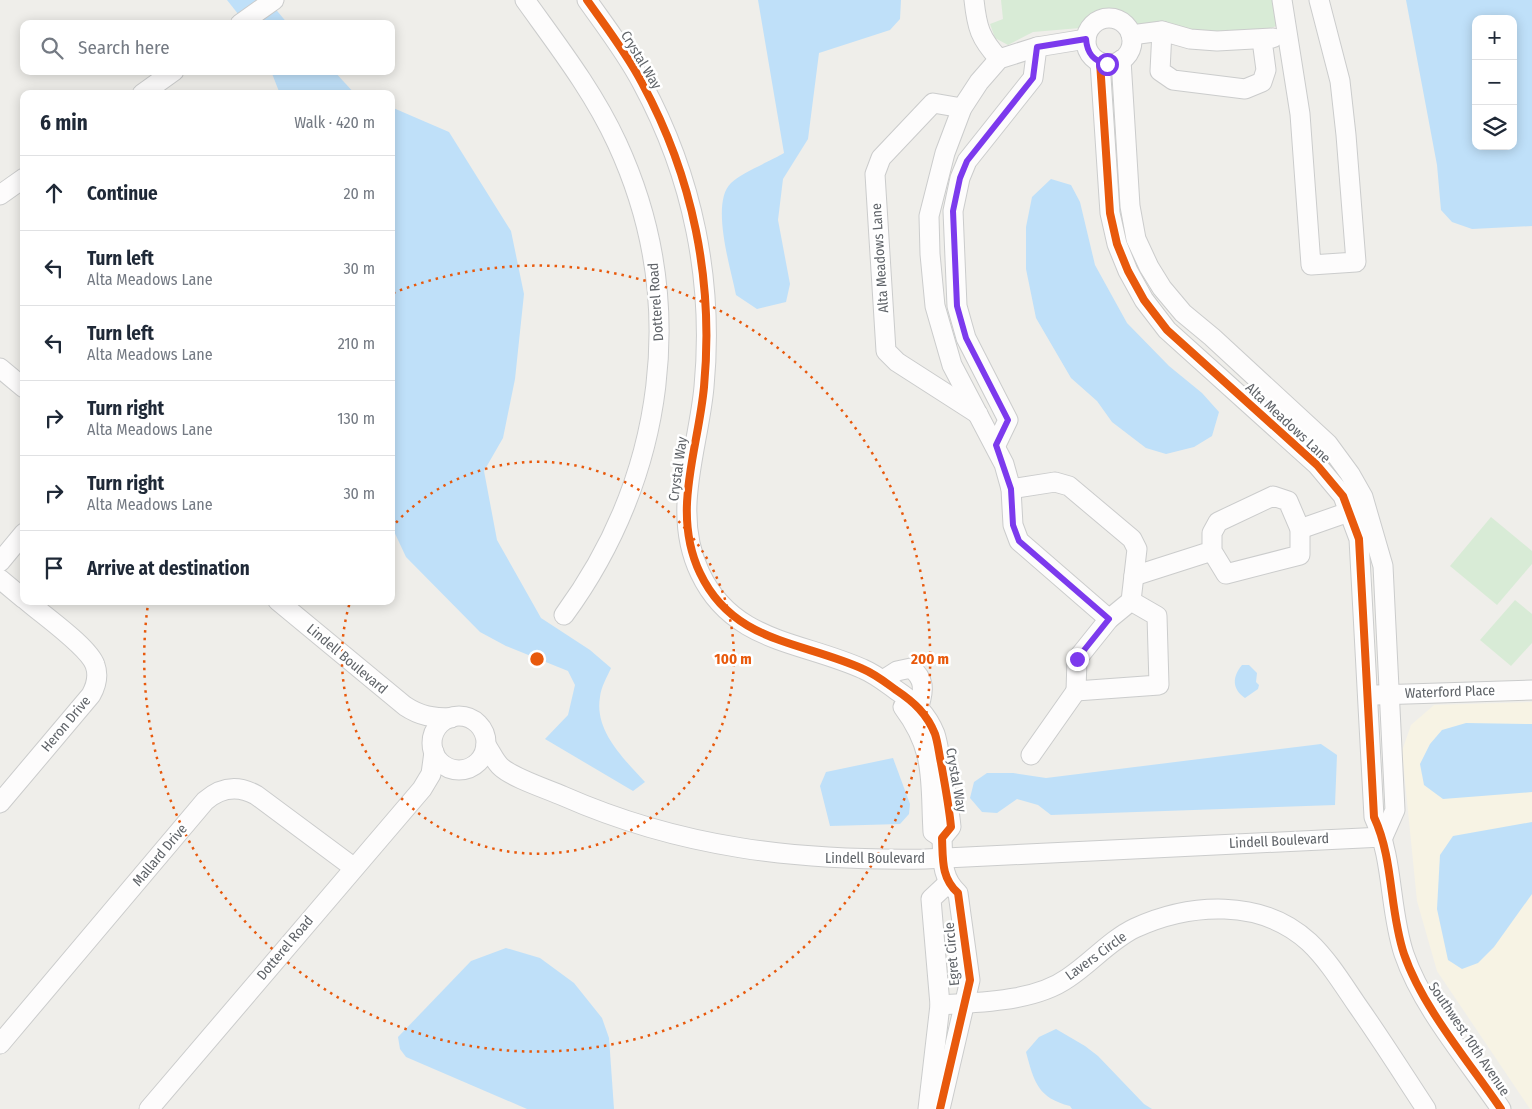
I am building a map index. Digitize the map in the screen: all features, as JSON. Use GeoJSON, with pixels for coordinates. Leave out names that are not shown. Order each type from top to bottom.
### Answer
{"type":"FeatureCollection","features":[{"type":"Feature","properties":{"kind":"street"},"geometry":{"type":"LineString","coordinates":[[245,20],[273,0]]}},
{"type":"Feature","properties":{"kind":"street","name":"Dotterel Road"},"geometry":{"type":"LineString","coordinates":[[525,0],[586,86],[618,144],[643,214],[652,251],[658,298],[658,363],[653,410],[646,447],[632,492],[616,531],[590,580],[564,615]]}},
{"type":"Feature","properties":{"kind":"street","name":"Crystal Way"},"geometry":{"type":"LineString","coordinates":[[587,0],[626,56],[660,116],[681,172],[695,224],[704,282],[706,351],[703,390],[686,497],[688,538],[693,558],[701,576],[717,600],[754,631],[782,643],[851,664],[883,680],[919,706],[935,735],[949,804],[951,828],[942,838],[943,858]]}},
{"type":"Feature","properties":{"kind":"street"},"geometry":{"type":"LineString","coordinates":[[974,0],[978,30],[985,44],[999,59],[1037,47],[1086,39]]}},
{"type":"Feature","properties":{"kind":"street"},"geometry":{"type":"LineString","coordinates":[[1282,0],[1300,114],[1311,265],[1356,262],[1340,81],[1319,0]]}},
{"type":"Feature","properties":{"kind":"street"},"geometry":{"type":"LineString","coordinates":[[1103,18],[1117,19],[1124,23],[1131,35],[1130,49],[1121,60],[1114,63],[1100,62],[1089,53],[1086,39],[1091,26],[1103,18]]}},
{"type":"Feature","properties":{"kind":"street"},"geometry":{"type":"LineString","coordinates":[[1131,35],[1162,31],[1190,39],[1217,41],[1262,40],[1287,35]]}},
{"type":"Feature","properties":{"kind":"street"},"geometry":{"type":"LineString","coordinates":[[1162,31],[1160,71],[1173,80],[1246,89],[1262,82],[1266,70],[1262,40]]}},
{"type":"Feature","properties":{"kind":"street"},"geometry":{"type":"LineString","coordinates":[[996,445],[1008,420],[966,338],[957,306],[953,211],[960,178],[967,161],[1033,78],[1037,47]]}},
{"type":"Feature","properties":{"kind":"street","name":"Alta Meadows Lane"},"geometry":{"type":"LineString","coordinates":[[999,59],[979,82],[962,108],[945,153],[929,216],[930,254],[935,306],[952,365],[996,445],[1011,489],[1013,525],[1019,541],[1109,619]]}},
{"type":"Feature","properties":{"kind":"street","name":"Alta Meadows Lane"},"geometry":{"type":"LineString","coordinates":[[1121,60],[1130,206],[1136,239],[1162,288],[1177,307],[1250,373],[1276,383],[1291,397],[1293,413],[1328,444],[1350,474],[1357,510],[1374,817],[1383,837]]}},
{"type":"Feature","properties":{"kind":"street","name":"Alta Meadows Lane"},"geometry":{"type":"LineString","coordinates":[[1100,62],[1110,213],[1117,244],[1128,272],[1144,300],[1167,330],[1317,465],[1357,510],[1383,566],[1395,810],[1383,837]]}},
{"type":"Feature","properties":{"kind":"street"},"geometry":{"type":"LineString","coordinates":[[148,90],[168,75]]}},
{"type":"Feature","properties":{"kind":"street","name":"Alta Meadows Lane"},"geometry":{"type":"LineString","coordinates":[[962,108],[933,103],[881,158],[875,174],[886,350],[897,362],[979,414]]}},
{"type":"Feature","properties":{"kind":"street"},"geometry":{"type":"LineString","coordinates":[[0,195],[20,181]]}},
{"type":"Feature","properties":{"kind":"street"},"geometry":{"type":"LineString","coordinates":[[0,368],[20,385]]}},
{"type":"Feature","properties":{"kind":"street"},"geometry":{"type":"LineString","coordinates":[[1277,429],[1293,413]]}},
{"type":"Feature","properties":{"kind":"street"},"geometry":{"type":"LineString","coordinates":[[1011,489],[1055,482],[1069,486],[1132,539],[1137,549],[1131,601],[1109,619],[1077,659],[1076,691],[1031,755]]}},
{"type":"Feature","properties":{"kind":"street"},"geometry":{"type":"LineString","coordinates":[[1273,496],[1288,501],[1300,530],[1300,555],[1226,574],[1212,551],[1212,533],[1218,522],[1273,496]]}},
{"type":"Feature","properties":{"kind":"street"},"geometry":{"type":"LineString","coordinates":[[1300,530],[1357,510]]}},
{"type":"Feature","properties":{"kind":"street"},"geometry":{"type":"LineString","coordinates":[[0,562],[20,539]]}},
{"type":"Feature","properties":{"kind":"street"},"geometry":{"type":"LineString","coordinates":[[1134,576],[1212,551]]}},
{"type":"Feature","properties":{"kind":"street"},"geometry":{"type":"LineString","coordinates":[[0,579],[20,596]]}},
{"type":"Feature","properties":{"kind":"street"},"geometry":{"type":"LineString","coordinates":[[1076,691],[1159,685],[1157,616],[1131,601]]}},
{"type":"Feature","properties":{"kind":"street","name":"Heron Drive"},"geometry":{"type":"LineString","coordinates":[[0,803],[91,695],[97,676],[96,666],[85,651],[32,605]]}},
{"type":"Feature","properties":{"kind":"street","name":"Lindell Boulevard"},"geometry":{"type":"LineString","coordinates":[[283,605],[389,695],[417,714],[434,718],[451,718]]}},
{"type":"Feature","properties":{"kind":"street"},"geometry":{"type":"LineString","coordinates":[[883,680],[897,670],[911,668],[921,679],[924,690],[919,706]]}},
{"type":"Feature","properties":{"kind":"street","name":"Crystal Way"},"geometry":{"type":"LineString","coordinates":[[883,680],[910,716],[924,742],[930,763],[933,832],[942,838]]}},
{"type":"Feature","properties":{"kind":"street","name":"Waterford Place"},"geometry":{"type":"LineString","coordinates":[[1367,695],[1532,690]]}},
{"type":"Feature","properties":{"kind":"street","name":"Lindell Boulevard"},"geometry":{"type":"LineString","coordinates":[[417,714],[433,747]]}},
{"type":"Feature","properties":{"kind":"street"},"geometry":{"type":"LineString","coordinates":[[462,716],[472,719],[480,726],[485,735],[486,745],[484,756],[477,764],[463,770],[447,768],[439,761],[433,747],[435,731],[442,723],[451,718],[462,716]]}},
{"type":"Feature","properties":{"kind":"street"},"geometry":{"type":"LineString","coordinates":[[486,745],[501,767]]}},
{"type":"Feature","properties":{"kind":"street","name":"Dotterel Road"},"geometry":{"type":"LineString","coordinates":[[149,1109],[422,788],[431,774],[433,747]]}},
{"type":"Feature","properties":{"kind":"street","name":"Lindell Boulevard"},"geometry":{"type":"LineString","coordinates":[[463,770],[501,767],[589,807],[626,821],[710,843],[808,858],[857,860],[943,858],[1383,837]]}},
{"type":"Feature","properties":{"kind":"street","name":"Dotterel Road"},"geometry":{"type":"LineString","coordinates":[[422,788],[463,770]]}},
{"type":"Feature","properties":{"kind":"street","name":"Mallard Drive"},"geometry":{"type":"LineString","coordinates":[[0,1044],[205,801],[221,790],[239,788],[256,795],[296,827],[353,867]]}},
{"type":"Feature","properties":{"kind":"street","name":"Southwest 10th Avenue"},"geometry":{"type":"LineString","coordinates":[[1383,837],[1396,928],[1412,973],[1426,1000],[1501,1109]]}},
{"type":"Feature","properties":{"kind":"street","name":"Egret Circle"},"geometry":{"type":"LineString","coordinates":[[940,1109],[970,980],[958,893],[947,884],[943,858]]}},
{"type":"Feature","properties":{"kind":"street","name":"Egret Circle"},"geometry":{"type":"LineString","coordinates":[[928,1109],[940,1005],[931,899],[947,884]]}},
{"type":"Feature","properties":{"kind":"street","name":"Lavers Circle"},"geometry":{"type":"LineString","coordinates":[[940,1005],[996,1001],[1041,990],[1067,979],[1103,950],[1134,929],[1185,911],[1214,908],[1258,913],[1300,935],[1328,964],[1426,1109]]}},
{"type":"Feature","properties":{"kind":"shaded area"},"geometry":{"type":"Polygon","coordinates":[[[1532,702],[1532,1109],[1530,1109],[1437,971],[1417,901],[1402,751],[1411,725],[1434,705],[1532,702]]]}},
{"type":"Feature","properties":{"kind":"green space"},"geometry":{"type":"Polygon","coordinates":[[[1001,0],[1278,0],[1277,26],[1241,33],[1204,33],[1162,25],[1135,25],[1119,11],[1108,10],[1092,16],[1080,28],[1033,32],[1008,45],[995,38],[990,24],[1003,19],[1001,0]]]}},
{"type":"Feature","properties":{"kind":"green space"},"geometry":{"type":"Polygon","coordinates":[[[1491,517],[1532,551],[1532,564],[1497,605],[1450,566],[1491,517]]]}},
{"type":"Feature","properties":{"kind":"green space"},"geometry":{"type":"Polygon","coordinates":[[[1515,600],[1532,614],[1532,643],[1511,666],[1480,640],[1515,600]]]}},
{"type":"Feature","properties":{"kind":"water"},"geometry":{"type":"Polygon","coordinates":[[[227,0],[268,0],[285,20],[243,20],[227,0]]]}},
{"type":"Feature","properties":{"kind":"water"},"geometry":{"type":"Polygon","coordinates":[[[758,0],[901,0],[900,19],[890,30],[819,53],[808,139],[783,179],[778,220],[790,284],[786,302],[757,309],[736,295],[724,237],[722,205],[725,192],[731,183],[742,175],[784,153],[758,0]]]}},
{"type":"Feature","properties":{"kind":"water"},"geometry":{"type":"Polygon","coordinates":[[[1406,0],[1532,0],[1532,226],[1472,229],[1452,222],[1441,210],[1437,165],[1406,0]]]}},
{"type":"Feature","properties":{"kind":"water"},"geometry":{"type":"Polygon","coordinates":[[[273,75],[338,75],[351,90],[278,90],[273,75]]]}},
{"type":"Feature","properties":{"kind":"water"},"geometry":{"type":"Polygon","coordinates":[[[395,109],[449,132],[511,231],[524,294],[515,379],[503,438],[484,471],[497,540],[541,618],[590,650],[611,668],[604,682],[600,697],[599,709],[602,721],[612,744],[645,782],[633,791],[545,739],[568,715],[575,685],[568,671],[506,646],[480,632],[406,557],[395,534],[395,109]]]}},
{"type":"Feature","properties":{"kind":"water"},"geometry":{"type":"Polygon","coordinates":[[[1051,179],[1071,185],[1080,202],[1095,265],[1127,323],[1169,366],[1202,393],[1219,412],[1212,436],[1194,447],[1166,454],[1146,448],[1112,422],[1097,401],[1071,378],[1036,318],[1026,269],[1026,227],[1032,197],[1051,179]]]}},
{"type":"Feature","properties":{"kind":"water"},"geometry":{"type":"Polygon","coordinates":[[[1242,665],[1249,665],[1257,673],[1256,682],[1259,685],[1258,689],[1245,698],[1238,691],[1235,683],[1236,674],[1242,665]]]}},
{"type":"Feature","properties":{"kind":"water"},"geometry":{"type":"Polygon","coordinates":[[[1466,723],[1532,724],[1532,792],[1443,799],[1424,785],[1420,764],[1430,744],[1442,730],[1466,723]]]}},
{"type":"Feature","properties":{"kind":"water"},"geometry":{"type":"Polygon","coordinates":[[[1321,744],[1337,755],[1335,805],[1051,815],[1038,805],[1017,799],[997,813],[982,812],[970,798],[974,782],[987,773],[1013,773],[1046,778],[1321,744]]]}},
{"type":"Feature","properties":{"kind":"water"},"geometry":{"type":"Polygon","coordinates":[[[893,758],[910,804],[909,814],[900,824],[830,826],[820,786],[826,772],[893,758]]]}},
{"type":"Feature","properties":{"kind":"water"},"geometry":{"type":"Polygon","coordinates":[[[1532,822],[1532,894],[1494,947],[1478,963],[1462,969],[1448,960],[1437,909],[1440,855],[1453,836],[1532,822]]]}},
{"type":"Feature","properties":{"kind":"water"},"geometry":{"type":"Polygon","coordinates":[[[506,948],[540,958],[574,983],[602,1018],[609,1038],[614,1109],[527,1109],[406,1057],[400,1049],[398,1037],[471,961],[506,948]]]}},
{"type":"Feature","properties":{"kind":"water"},"geometry":{"type":"Polygon","coordinates":[[[1056,1029],[1098,1056],[1144,1104],[1152,1109],[1072,1109],[1070,1106],[1059,1103],[1044,1093],[1035,1080],[1026,1052],[1039,1037],[1056,1029]]]}},
{"type":"Feature","properties":{"kind":"cycle path"},"geometry":{"type":"LineString","coordinates":[[587,0],[630,62],[660,119],[675,155],[696,230],[706,308],[706,347],[704,387],[692,458],[687,504],[692,550],[700,573],[714,596],[731,614],[750,627],[771,637],[840,660],[872,673],[914,704],[924,714],[935,734],[951,827],[942,838],[943,861],[948,881],[958,893],[970,980],[940,1109]]}},
{"type":"Feature","properties":{"kind":"cycle path"},"geometry":{"type":"LineString","coordinates":[[1100,62],[1110,213],[1117,244],[1128,271],[1144,300],[1167,330],[1317,465],[1343,496],[1359,539],[1374,817],[1385,850],[1399,937],[1412,974],[1422,994],[1447,1034],[1501,1109]]}},
{"type":"Feature","properties":{"kind":"route"},"geometry":{"type":"LineString","coordinates":[[1077,659],[1109,619],[1019,541],[1013,525],[1011,489],[996,445],[1008,420],[966,338],[957,306],[953,211],[960,178],[967,161],[979,143],[1033,78],[1037,47],[1086,39],[1089,53],[1100,62],[1107,64]]}}]}
